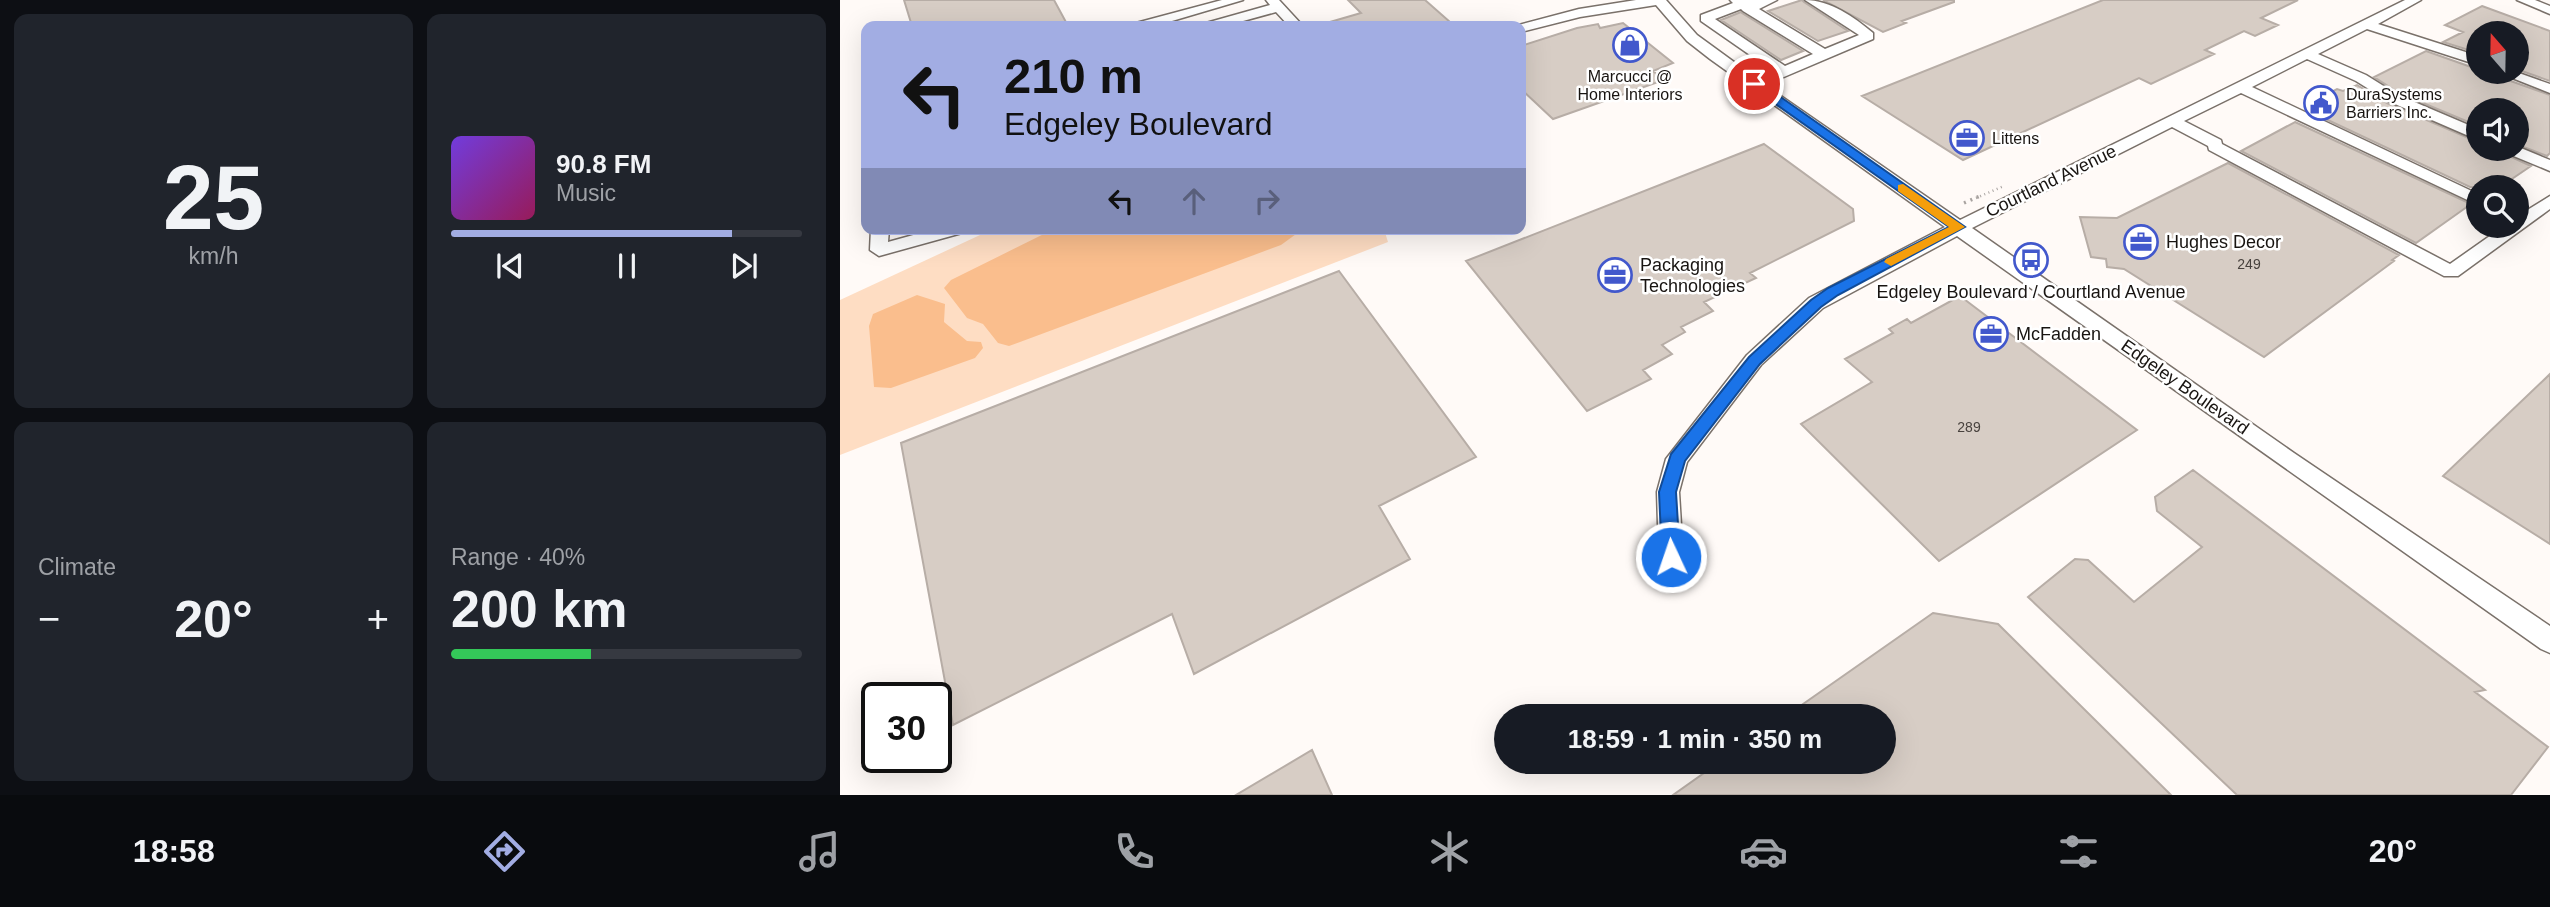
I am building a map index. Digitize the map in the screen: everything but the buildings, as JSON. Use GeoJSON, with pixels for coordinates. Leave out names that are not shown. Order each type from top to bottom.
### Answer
{"type":"FeatureCollection","features":[{"type":"Feature","properties":{"kind":"street"},"geometry":{"type":"LineString","coordinates":[[1526,27],[1579,13],[1659,0]]}},
{"type":"Feature","properties":{"kind":"street","name":"Edgeley Boulevard"},"geometry":{"type":"LineString","coordinates":[[1659,0],[1692,38],[1754,84],[2295,466],[2550,641]]}},
{"type":"Feature","properties":{"kind":"street"},"geometry":{"type":"LineString","coordinates":[[1772,0],[1742,4],[1706,18],[1784,72]]}},
{"type":"Feature","properties":{"kind":"street"},"geometry":{"type":"LineString","coordinates":[[1754,84],[1868,36],[1855,25],[1811,0]]}},
{"type":"Feature","properties":{"kind":"street","name":"Courtland Avenue"},"geometry":{"type":"LineString","coordinates":[[1671,557],[1668,492],[1677,458],[1754,360],[1816,303],[1958,227],[2415,0]]}},
{"type":"Feature","properties":{"kind":"street"},"geometry":{"type":"LineString","coordinates":[[2523,0],[2550,10]]}},
{"type":"Feature","properties":{"kind":"street"},"geometry":{"type":"LineString","coordinates":[[1163,21],[1240,3]]}},
{"type":"Feature","properties":{"kind":"street"},"geometry":{"type":"LineString","coordinates":[[1182,21],[1240,3]]}},
{"type":"Feature","properties":{"kind":"street"},"geometry":{"type":"LineString","coordinates":[[1226,21],[1276,4],[1291,21]]}},
{"type":"Feature","properties":{"kind":"street"},"geometry":{"type":"LineString","coordinates":[[1742,4],[1824,55]]}},
{"type":"Feature","properties":{"kind":"street"},"geometry":{"type":"LineString","coordinates":[[2366,24],[2407,41],[2442,48],[2466,57]]}},
{"type":"Feature","properties":{"kind":"street"},"geometry":{"type":"LineString","coordinates":[[2306,54],[2361,78],[2393,98],[2466,130]]}},
{"type":"Feature","properties":{"kind":"street"},"geometry":{"type":"LineString","coordinates":[[2529,81],[2550,89]]}},
{"type":"Feature","properties":{"kind":"street"},"geometry":{"type":"LineString","coordinates":[[2240,87],[2466,194]]}},
{"type":"Feature","properties":{"kind":"street"},"geometry":{"type":"LineString","coordinates":[[2172,121],[2451,272],[2497,238]]}},
{"type":"Feature","properties":{"kind":"street"},"geometry":{"type":"LineString","coordinates":[[2529,157],[2550,166]]}},
{"type":"Feature","properties":{"kind":"street"},"geometry":{"type":"LineString","coordinates":[[2529,215],[2550,201]]}},
{"type":"Feature","properties":{"kind":"street"},"geometry":{"type":"LineString","coordinates":[[880,235],[880,250],[934,235]]}},
{"type":"Feature","properties":{"kind":"shaded area"},"geometry":{"type":"Polygon","coordinates":[[[980,235],[1386,235],[1388,242],[840,455],[840,300],[980,235]]]}},
{"type":"Feature","properties":{"kind":"shaded area"},"geometry":{"type":"Polygon","coordinates":[[[1042,235],[1295,235],[1281,245],[1009,346],[998,343],[983,324],[967,318],[944,288],[951,280],[1042,235]]]}},
{"type":"Feature","properties":{"kind":"shaded area"},"geometry":{"type":"Polygon","coordinates":[[[917,295],[945,304],[944,322],[967,341],[981,342],[983,348],[975,358],[891,388],[874,387],[869,326],[873,314],[917,295]]]}},
{"type":"Feature","properties":{"kind":"slow traffic"},"geometry":{"type":"LineString","coordinates":[[1891,262],[1958,227],[1903,188]]}},
{"type":"Feature","properties":{"kind":"place","name":"Marcucci @ Home Interiors"},"geometry":{"type":"Point","coordinates":[1630,45]}},
{"type":"Feature","properties":{"kind":"place","name":"DuraSystems Barriers Inc."},"geometry":{"type":"Point","coordinates":[2321,103]}},
{"type":"Feature","properties":{"kind":"place","name":"Littens"},"geometry":{"type":"Point","coordinates":[1967,138]}},
{"type":"Feature","properties":{"kind":"place","name":"Hughes Decor"},"geometry":{"type":"Point","coordinates":[2141,242]}},
{"type":"Feature","properties":{"kind":"place","name":"Edgeley Boulevard / Courtland Avenue"},"geometry":{"type":"Point","coordinates":[2031,260]}},
{"type":"Feature","properties":{"kind":"place","name":"Packaging Technologies"},"geometry":{"type":"Point","coordinates":[1615,275]}},
{"type":"Feature","properties":{"kind":"place","name":"McFadden"},"geometry":{"type":"Point","coordinates":[1991,334]}},
{"type":"Feature","properties":{"kind":"route"},"geometry":{"type":"LineString","coordinates":[[1671,557],[1668,492],[1677,458],[1754,360],[1816,303],[1958,227],[1754,84]]}}]}
